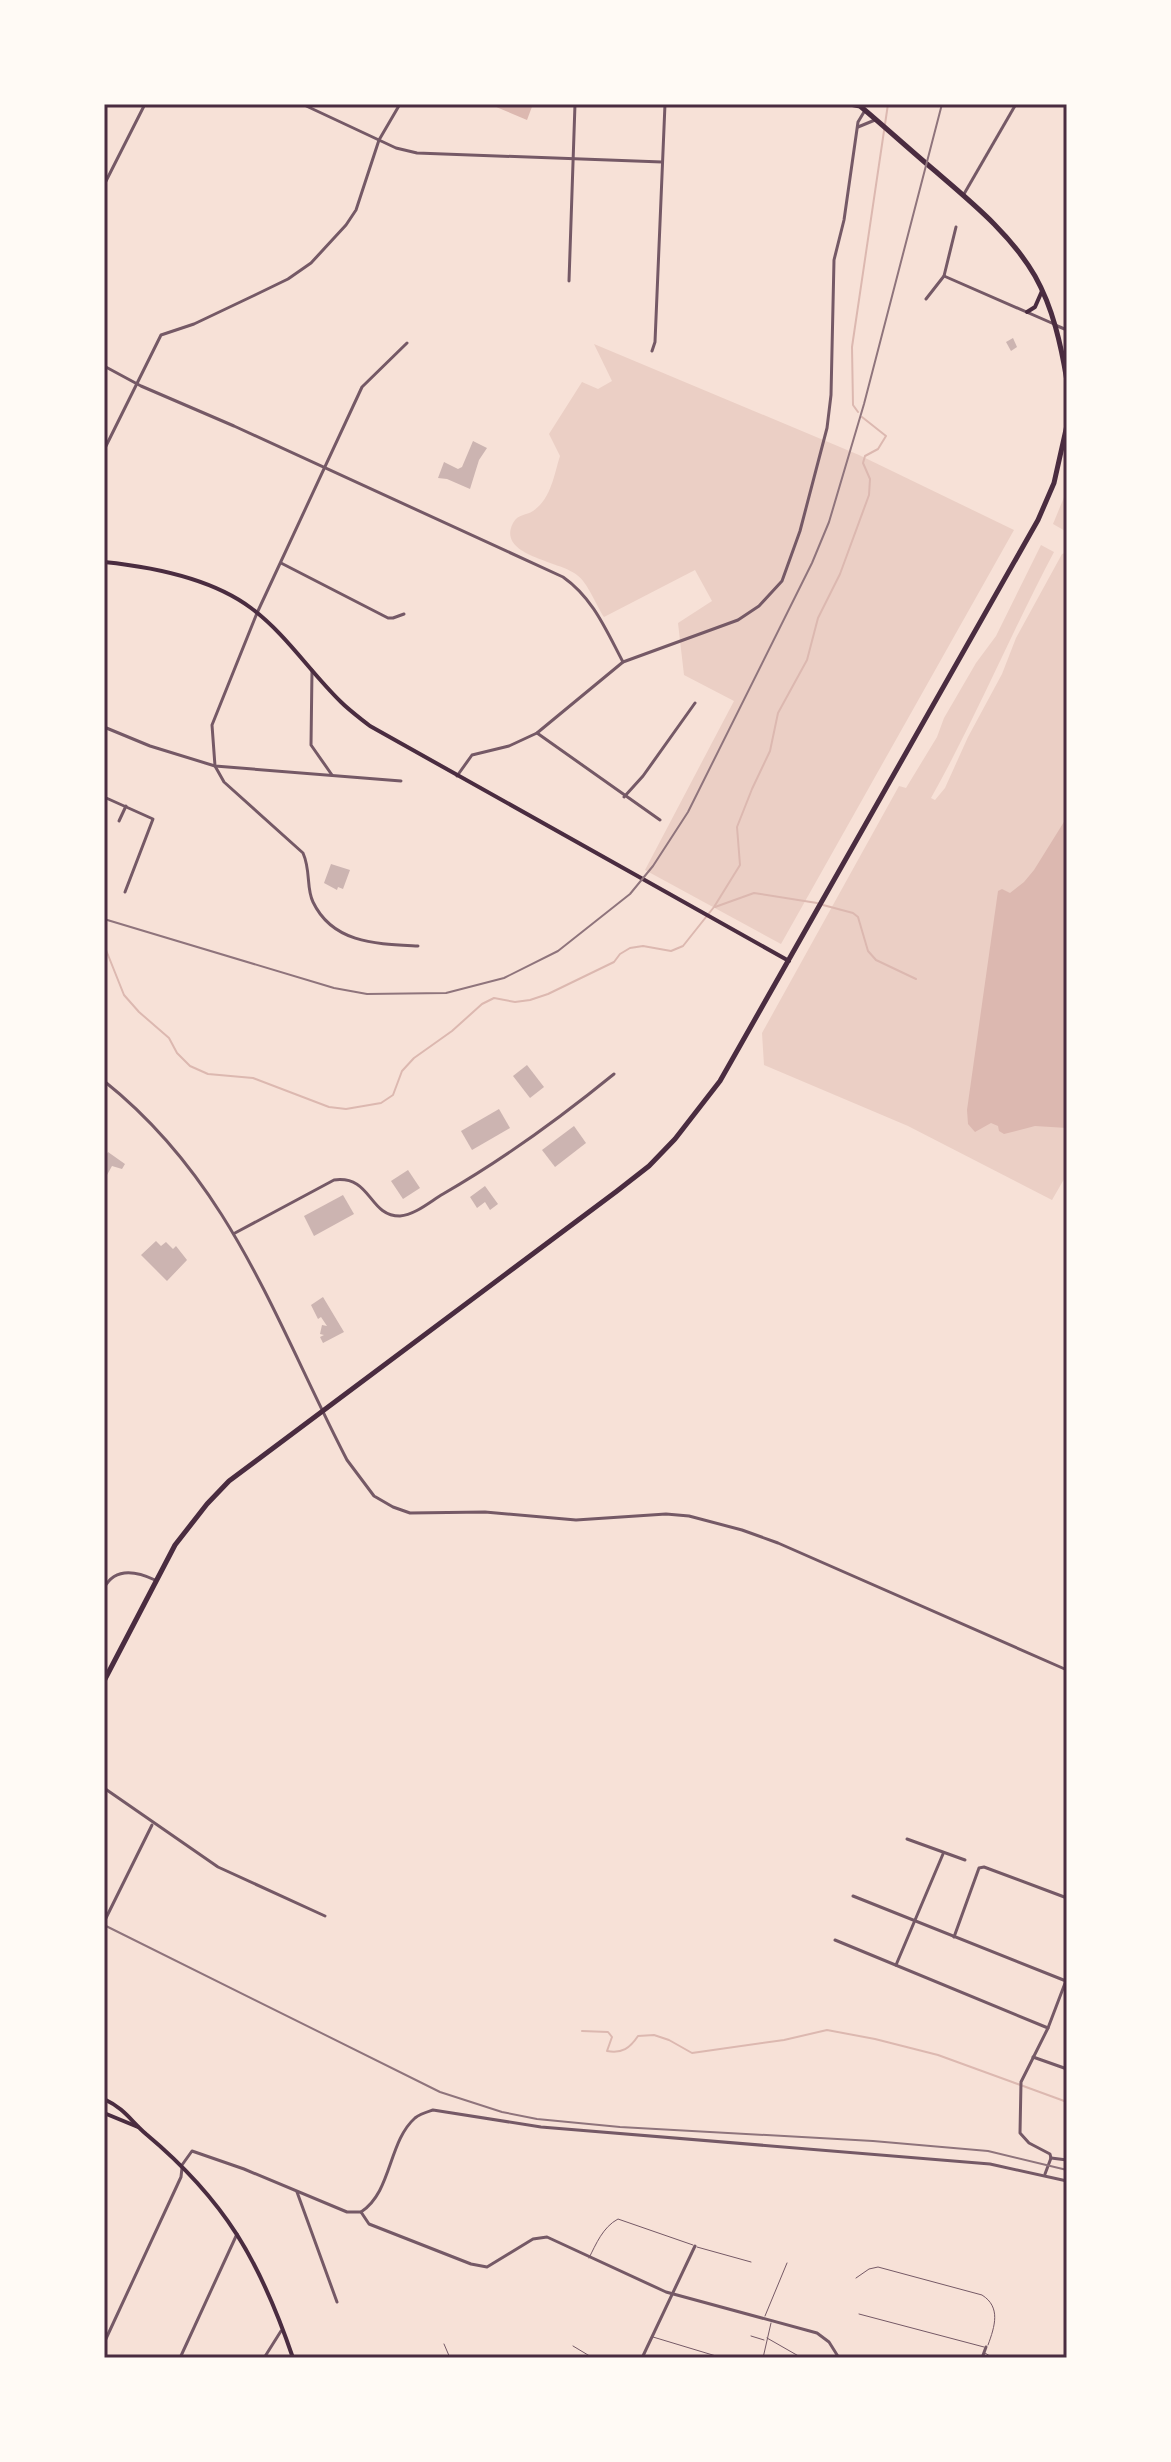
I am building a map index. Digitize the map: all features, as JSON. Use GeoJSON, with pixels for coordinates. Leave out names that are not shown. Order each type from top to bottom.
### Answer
{"type":"FeatureCollection","features":[{"type":"Feature","properties":{"kind":"highway"},"geometry":{"type":"LineString","coordinates":[[850,104],[862,107],[1005,236],[1035,276],[1042,291],[1055,325],[1067,381]]}},
{"type":"Feature","properties":{"kind":"highway"},"geometry":{"type":"LineString","coordinates":[[104,1681],[175,1545],[229,1481],[649,1166],[685,1127],[720,1081],[1038,520],[1054,483],[1067,425]]}},
{"type":"Feature","properties":{"kind":"main road"},"geometry":{"type":"LineString","coordinates":[[1027,312],[1035,307],[1042,291]]}},
{"type":"Feature","properties":{"kind":"main road"},"geometry":{"type":"LineString","coordinates":[[104,562],[188,579],[218,589],[257,613],[342,703],[370,726],[789,961]]}},
{"type":"Feature","properties":{"kind":"main road"},"geometry":{"type":"LineString","coordinates":[[104,2099],[132,2116],[138,2127]]}},
{"type":"Feature","properties":{"kind":"main road"},"geometry":{"type":"LineString","coordinates":[[104,2113],[138,2127],[182,2165],[238,2233],[263,2281],[293,2358]]}},
{"type":"Feature","properties":{"kind":"street"},"geometry":{"type":"LineString","coordinates":[[104,185],[145,104]]}},
{"type":"Feature","properties":{"kind":"street"},"geometry":{"type":"LineString","coordinates":[[302,104],[314,106],[396,148],[417,153],[662,162]]}},
{"type":"Feature","properties":{"kind":"street"},"geometry":{"type":"LineString","coordinates":[[104,450],[161,335],[194,324],[301,271],[346,225],[356,210],[379,140],[400,104]]}},
{"type":"Feature","properties":{"kind":"street"},"geometry":{"type":"LineString","coordinates":[[569,281],[575,104]]}},
{"type":"Feature","properties":{"kind":"street"},"geometry":{"type":"LineString","coordinates":[[652,351],[655,342],[665,104]]}},
{"type":"Feature","properties":{"kind":"street"},"geometry":{"type":"LineString","coordinates":[[963,195],[1016,104]]}},
{"type":"Feature","properties":{"kind":"street"},"geometry":{"type":"LineString","coordinates":[[457,776],[472,755],[509,746],[537,733],[623,662],[738,620],[759,606],[782,581],[800,531],[827,428],[831,395],[834,260],[844,220],[862,107]]}},
{"type":"Feature","properties":{"kind":"street"},"geometry":{"type":"LineString","coordinates":[[858,127],[875,120]]}},
{"type":"Feature","properties":{"kind":"street"},"geometry":{"type":"LineString","coordinates":[[926,299],[944,276],[956,227]]}},
{"type":"Feature","properties":{"kind":"street"},"geometry":{"type":"LineString","coordinates":[[944,276],[1067,330]]}},
{"type":"Feature","properties":{"kind":"street"},"geometry":{"type":"LineString","coordinates":[[407,343],[362,387],[257,613],[212,725],[215,766],[224,782],[303,853],[309,869],[313,903],[330,924],[356,940],[418,946]]}},
{"type":"Feature","properties":{"kind":"street"},"geometry":{"type":"LineString","coordinates":[[104,366],[563,577],[580,589],[593,605],[623,662]]}},
{"type":"Feature","properties":{"kind":"street"},"geometry":{"type":"LineString","coordinates":[[281,563],[388,618],[404,614]]}},
{"type":"Feature","properties":{"kind":"street"},"geometry":{"type":"LineString","coordinates":[[312,670],[311,745],[333,776]]}},
{"type":"Feature","properties":{"kind":"street"},"geometry":{"type":"LineString","coordinates":[[624,797],[643,776],[695,703]]}},
{"type":"Feature","properties":{"kind":"street"},"geometry":{"type":"LineString","coordinates":[[104,727],[150,746],[215,766],[401,781]]}},
{"type":"Feature","properties":{"kind":"street"},"geometry":{"type":"LineString","coordinates":[[537,733],[660,820]]}},
{"type":"Feature","properties":{"kind":"street"},"geometry":{"type":"LineString","coordinates":[[104,797],[153,819],[125,892]]}},
{"type":"Feature","properties":{"kind":"street"},"geometry":{"type":"LineString","coordinates":[[119,821],[126,806]]}},
{"type":"Feature","properties":{"kind":"street"},"geometry":{"type":"LineString","coordinates":[[235,1233],[340,1179],[360,1185],[377,1206],[389,1214],[410,1214],[522,1144],[614,1074]]}},
{"type":"Feature","properties":{"kind":"street"},"geometry":{"type":"LineString","coordinates":[[104,1081],[168,1141],[206,1187],[235,1233],[347,1460],[367,1489],[387,1505],[428,1514],[485,1512],[576,1520],[666,1514],[707,1520],[778,1543],[1067,1670]]}},
{"type":"Feature","properties":{"kind":"street"},"geometry":{"type":"LineString","coordinates":[[104,1588],[112,1578],[125,1573],[142,1574],[155,1580]]}},
{"type":"Feature","properties":{"kind":"street"},"geometry":{"type":"LineString","coordinates":[[104,1788],[218,1867],[325,1916]]}},
{"type":"Feature","properties":{"kind":"street"},"geometry":{"type":"LineString","coordinates":[[104,1922],[153,1824]]}},
{"type":"Feature","properties":{"kind":"street"},"geometry":{"type":"LineString","coordinates":[[907,1839],[965,1860]]}},
{"type":"Feature","properties":{"kind":"street"},"geometry":{"type":"LineString","coordinates":[[896,1965],[943,1854]]}},
{"type":"Feature","properties":{"kind":"street"},"geometry":{"type":"LineString","coordinates":[[954,1937],[979,1868],[984,1867],[1067,1898]]}},
{"type":"Feature","properties":{"kind":"street"},"geometry":{"type":"LineString","coordinates":[[853,1896],[1066,1980],[1048,2028],[1021,2082],[1020,2133],[1029,2143],[1050,2154],[1045,2174]]}},
{"type":"Feature","properties":{"kind":"street"},"geometry":{"type":"LineString","coordinates":[[835,1940],[1048,2028]]}},
{"type":"Feature","properties":{"kind":"street"},"geometry":{"type":"LineString","coordinates":[[1033,2057],[1067,2069]]}},
{"type":"Feature","properties":{"kind":"street"},"geometry":{"type":"LineString","coordinates":[[104,2343],[181,2177],[182,2165],[192,2151],[347,2212],[361,2212],[372,2204],[406,2129],[416,2117],[433,2110],[541,2127],[990,2164],[1067,2181]]}},
{"type":"Feature","properties":{"kind":"street"},"geometry":{"type":"LineString","coordinates":[[1051,2158],[1067,2160]]}},
{"type":"Feature","properties":{"kind":"street"},"geometry":{"type":"LineString","coordinates":[[297,2192],[337,2302]]}},
{"type":"Feature","properties":{"kind":"street"},"geometry":{"type":"LineString","coordinates":[[361,2212],[369,2224],[471,2264],[487,2267],[533,2239],[547,2237],[673,2294],[823,2336],[839,2358]]}},
{"type":"Feature","properties":{"kind":"street"},"geometry":{"type":"LineString","coordinates":[[180,2358],[238,2233]]}},
{"type":"Feature","properties":{"kind":"street"},"geometry":{"type":"LineString","coordinates":[[642,2358],[695,2246]]}},
{"type":"Feature","properties":{"kind":"street"},"geometry":{"type":"LineString","coordinates":[[264,2358],[283,2329]]}},
{"type":"Feature","properties":{"kind":"street"},"geometry":{"type":"LineString","coordinates":[[983,2356],[986,2347]]}},
{"type":"Feature","properties":{"kind":"lane"},"geometry":{"type":"LineString","coordinates":[[589,2258],[611,2223],[618,2219],[751,2262]]}},
{"type":"Feature","properties":{"kind":"lane"},"geometry":{"type":"LineString","coordinates":[[764,2318],[787,2263]]}},
{"type":"Feature","properties":{"kind":"lane"},"geometry":{"type":"LineString","coordinates":[[856,2278],[878,2267],[982,2295],[995,2308],[994,2325],[986,2347],[859,2314]]}},
{"type":"Feature","properties":{"kind":"lane"},"geometry":{"type":"LineString","coordinates":[[763,2358],[771,2320]]}},
{"type":"Feature","properties":{"kind":"lane"},"geometry":{"type":"LineString","coordinates":[[751,2336],[767,2340],[802,2358]]}},
{"type":"Feature","properties":{"kind":"lane"},"geometry":{"type":"LineString","coordinates":[[653,2337],[716,2356]]}},
{"type":"Feature","properties":{"kind":"lane"},"geometry":{"type":"LineString","coordinates":[[444,2344],[450,2358]]}},
{"type":"Feature","properties":{"kind":"lane"},"geometry":{"type":"LineString","coordinates":[[573,2346],[593,2358]]}},
{"type":"Feature","properties":{"kind":"lane"},"geometry":{"type":"LineString","coordinates":[[983,2356],[993,2358]]}},
{"type":"Feature","properties":{"kind":"shaded area"},"geometry":{"type":"Polygon","coordinates":[[[489,104],[533,104],[527,120],[489,104]]]}},
{"type":"Feature","properties":{"kind":"shaded area"},"geometry":{"type":"Polygon","coordinates":[[[594,344],[859,455],[1014,530],[781,944],[645,870],[734,701],[684,675],[678,623],[712,601],[695,570],[604,617],[577,575],[522,550],[510,534],[515,520],[533,511],[548,493],[560,456],[549,434],[582,382],[598,389],[612,381],[594,344]]]}},
{"type":"Feature","properties":{"kind":"shaded area"},"geometry":{"type":"Polygon","coordinates":[[[1067,490],[1067,532],[1053,524],[1067,490]]]}},
{"type":"Feature","properties":{"kind":"shaded area"},"geometry":{"type":"Polygon","coordinates":[[[1041,545],[1054,552],[931,798],[935,800],[945,788],[1002,674],[1016,638],[1062,554],[1067,554],[1067,1174],[1052,1200],[908,1126],[764,1065],[762,1033],[899,786],[906,788],[976,663],[996,636],[1041,545]]]}},
{"type":"Feature","properties":{"kind":"shaded area"},"geometry":{"type":"Polygon","coordinates":[[[1067,817],[1067,1128],[1035,1126],[1004,1134],[991,1123],[975,1132],[968,1124],[967,1110],[998,891],[1002,889],[1010,893],[1024,882],[1067,817]]]}},
{"type":"Feature","properties":{"kind":"building"},"geometry":{"type":"Polygon","coordinates":[[[1013,338],[1017,347],[1011,351],[1006,342],[1013,338]]]}},
{"type":"Feature","properties":{"kind":"building"},"geometry":{"type":"Polygon","coordinates":[[[473,441],[487,448],[479,460],[470,489],[438,478],[444,462],[458,469],[462,467],[473,441]]]}},
{"type":"Feature","properties":{"kind":"building"},"geometry":{"type":"Polygon","coordinates":[[[331,864],[350,870],[343,889],[338,887],[337,890],[324,883],[331,864]]]}},
{"type":"Feature","properties":{"kind":"building"},"geometry":{"type":"Polygon","coordinates":[[[527,1065],[544,1087],[530,1098],[513,1076],[527,1065]]]}},
{"type":"Feature","properties":{"kind":"building"},"geometry":{"type":"Polygon","coordinates":[[[499,1109],[510,1128],[472,1150],[461,1131],[499,1109]]]}},
{"type":"Feature","properties":{"kind":"building"},"geometry":{"type":"Polygon","coordinates":[[[574,1126],[586,1143],[555,1167],[542,1150],[574,1126]]]}},
{"type":"Feature","properties":{"kind":"building"},"geometry":{"type":"Polygon","coordinates":[[[108,1152],[125,1164],[122,1169],[112,1166],[107,1175],[104,1174],[104,1159],[108,1152]]]}},
{"type":"Feature","properties":{"kind":"building"},"geometry":{"type":"Polygon","coordinates":[[[408,1170],[420,1188],[403,1199],[391,1181],[408,1170]]]}},
{"type":"Feature","properties":{"kind":"building"},"geometry":{"type":"Polygon","coordinates":[[[485,1186],[498,1204],[490,1210],[485,1202],[477,1208],[470,1197],[485,1186]]]}},
{"type":"Feature","properties":{"kind":"building"},"geometry":{"type":"Polygon","coordinates":[[[343,1195],[354,1214],[314,1236],[304,1216],[343,1195]]]}},
{"type":"Feature","properties":{"kind":"building"},"geometry":{"type":"Polygon","coordinates":[[[156,1241],[161,1246],[166,1242],[173,1249],[176,1246],[187,1260],[167,1281],[141,1255],[156,1241]]]}},
{"type":"Feature","properties":{"kind":"building"},"geometry":{"type":"Polygon","coordinates":[[[323,1297],[344,1332],[323,1343],[320,1337],[324,1335],[320,1334],[322,1325],[327,1326],[321,1317],[318,1319],[311,1305],[323,1297]]]}},
{"type":"Feature","properties":{"kind":"waterway"},"geometry":{"type":"LineString","coordinates":[[858,412],[853,405],[852,347],[888,104]]}},
{"type":"Feature","properties":{"kind":"waterway"},"geometry":{"type":"LineString","coordinates":[[104,945],[124,995],[169,1038],[177,1053],[190,1066],[208,1074],[253,1078],[329,1107],[346,1109],[381,1103],[393,1095],[402,1071],[414,1058],[494,998],[515,1002],[548,994],[614,962],[630,948],[643,946],[671,951],[683,946],[714,907],[740,865],[737,827],[770,751],[778,713],[807,660],[818,618],[840,574],[869,495],[870,479],[863,463],[865,456],[878,449],[886,436],[862,417]]}},
{"type":"Feature","properties":{"kind":"waterway"},"geometry":{"type":"LineString","coordinates":[[715,907],[754,893],[817,903]]}},
{"type":"Feature","properties":{"kind":"waterway"},"geometry":{"type":"LineString","coordinates":[[823,905],[853,913],[858,917],[868,951],[876,960],[916,979]]}},
{"type":"Feature","properties":{"kind":"waterway"},"geometry":{"type":"LineString","coordinates":[[582,2031],[608,2032],[612,2037],[607,2051],[621,2051],[638,2036],[654,2035],[692,2053],[784,2040],[827,2030],[938,2055],[1067,2102]]}},
{"type":"Feature","properties":{"kind":"railway"},"geometry":{"type":"LineString","coordinates":[[104,919],[334,988],[367,994],[446,993],[504,978],[558,951],[630,894],[653,866],[688,812],[812,563],[829,522],[864,404],[942,104]]}},
{"type":"Feature","properties":{"kind":"railway"},"geometry":{"type":"LineString","coordinates":[[104,1925],[440,2092],[502,2112],[537,2119],[620,2127],[873,2141],[988,2151],[1067,2170]]}}]}
